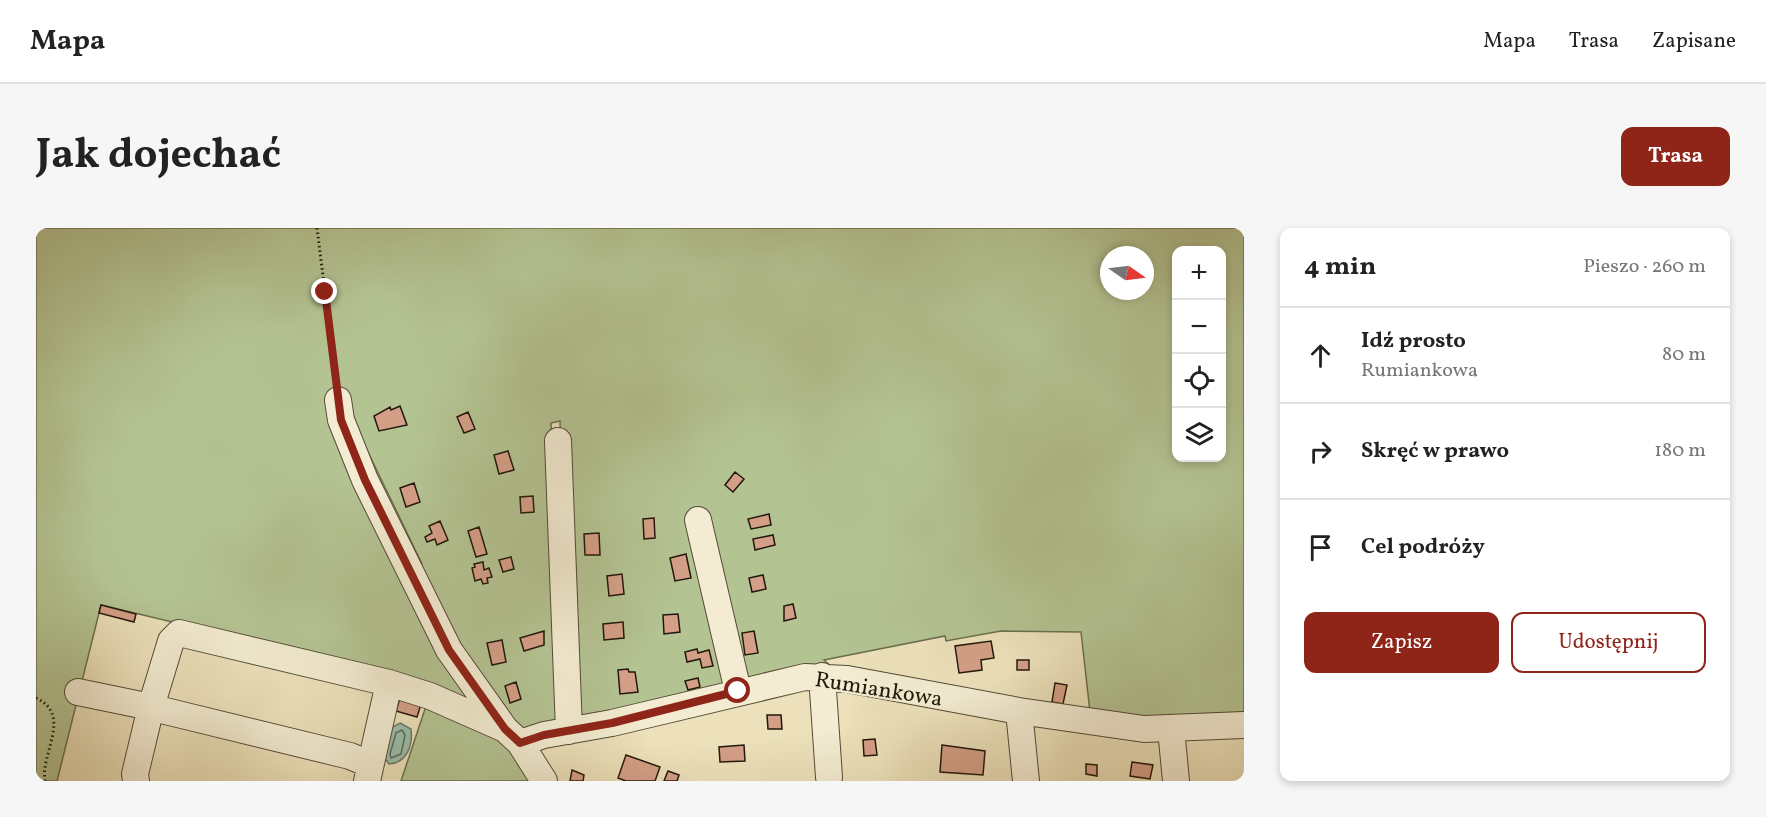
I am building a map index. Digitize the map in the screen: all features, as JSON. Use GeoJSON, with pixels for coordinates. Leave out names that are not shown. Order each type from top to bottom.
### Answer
{"type":"FeatureCollection","features":[{"type":"Feature","properties":{"kind":"street"},"geometry":{"type":"LineString","coordinates":[[338,399],[341,420],[365,480],[449,650],[544,781]]}},
{"type":"Feature","properties":{"kind":"street"},"geometry":{"type":"LineString","coordinates":[[558,441],[569,731]]}},
{"type":"Feature","properties":{"kind":"street"},"geometry":{"type":"LineString","coordinates":[[698,520],[738,691]]}},
{"type":"Feature","properties":{"kind":"street"},"geometry":{"type":"LineString","coordinates":[[136,781],[135,774],[151,707],[171,641],[179,633],[389,683],[430,696],[513,736]]}},
{"type":"Feature","properties":{"kind":"street"},"geometry":{"type":"LineString","coordinates":[[822,676],[829,777]]}},
{"type":"Feature","properties":{"kind":"street","name":"Rumiankowa"},"geometry":{"type":"LineString","coordinates":[[513,736],[544,735],[612,723],[789,679],[822,676],[1018,711],[1126,726],[1171,729],[1202,725],[1244,725]]}},
{"type":"Feature","properties":{"kind":"street"},"geometry":{"type":"LineString","coordinates":[[78,692],[151,707],[350,756],[368,772],[389,683]]}},
{"type":"Feature","properties":{"kind":"street"},"geometry":{"type":"LineString","coordinates":[[1018,711],[1026,781]]}},
{"type":"Feature","properties":{"kind":"street"},"geometry":{"type":"LineString","coordinates":[[1171,729],[1176,781]]}},
{"type":"Feature","properties":{"kind":"path"},"geometry":{"type":"LineString","coordinates":[[317,228],[338,399]]}},
{"type":"Feature","properties":{"kind":"path"},"geometry":{"type":"LineString","coordinates":[[36,698],[45,702],[54,718],[53,743],[44,772],[45,781]]}},
{"type":"Feature","properties":{"kind":"shaded area"},"geometry":{"type":"Polygon","coordinates":[[[36,228],[1244,228],[1244,716],[1171,722],[1090,712],[1081,632],[1001,631],[946,641],[945,636],[824,660],[835,670],[725,684],[581,722],[563,519],[560,421],[551,423],[563,719],[521,732],[466,657],[417,567],[422,564],[354,423],[337,426],[486,710],[381,672],[101,605],[57,781],[36,781],[36,228]]]}},
{"type":"Feature","properties":{"kind":"shaded area"},"geometry":{"type":"Polygon","coordinates":[[[427,703],[496,732],[538,781],[401,781],[427,703]]]}},
{"type":"Feature","properties":{"kind":"water"},"geometry":{"type":"Polygon","coordinates":[[[400,723],[411,729],[410,747],[404,757],[389,764],[384,757],[391,728],[400,723]]]}},
{"type":"Feature","properties":{"kind":"building"},"geometry":{"type":"Polygon","coordinates":[[[400,406],[407,425],[379,431],[374,416],[390,407],[391,410],[400,406]]]}},
{"type":"Feature","properties":{"kind":"building"},"geometry":{"type":"Polygon","coordinates":[[[468,412],[475,429],[464,433],[457,417],[468,412]]]}},
{"type":"Feature","properties":{"kind":"building"},"geometry":{"type":"Polygon","coordinates":[[[508,451],[514,470],[499,474],[494,455],[508,451]]]}},
{"type":"Feature","properties":{"kind":"building"},"geometry":{"type":"Polygon","coordinates":[[[735,472],[744,479],[733,492],[725,485],[735,472]]]}},
{"type":"Feature","properties":{"kind":"building"},"geometry":{"type":"Polygon","coordinates":[[[414,483],[420,502],[406,507],[400,488],[414,483]]]}},
{"type":"Feature","properties":{"kind":"building"},"geometry":{"type":"Polygon","coordinates":[[[533,496],[534,512],[521,513],[520,497],[533,496]]]}},
{"type":"Feature","properties":{"kind":"building"},"geometry":{"type":"Polygon","coordinates":[[[769,514],[771,525],[751,529],[748,519],[769,514]]]}},
{"type":"Feature","properties":{"kind":"building"},"geometry":{"type":"Polygon","coordinates":[[[654,518],[655,538],[644,539],[643,519],[654,518]]]}},
{"type":"Feature","properties":{"kind":"building"},"geometry":{"type":"Polygon","coordinates":[[[440,521],[448,540],[437,545],[435,539],[427,542],[425,537],[432,533],[429,526],[440,521]]]}},
{"type":"Feature","properties":{"kind":"building"},"geometry":{"type":"Polygon","coordinates":[[[479,527],[487,554],[476,557],[468,531],[479,527]]]}},
{"type":"Feature","properties":{"kind":"building"},"geometry":{"type":"Polygon","coordinates":[[[599,533],[600,555],[585,555],[584,534],[599,533]]]}},
{"type":"Feature","properties":{"kind":"building"},"geometry":{"type":"Polygon","coordinates":[[[773,535],[775,545],[755,550],[753,539],[773,535]]]}},
{"type":"Feature","properties":{"kind":"building"},"geometry":{"type":"Polygon","coordinates":[[[686,554],[691,578],[675,581],[670,558],[686,554]]]}},
{"type":"Feature","properties":{"kind":"building"},"geometry":{"type":"Polygon","coordinates":[[[511,557],[514,569],[503,572],[499,560],[511,557]]]}},
{"type":"Feature","properties":{"kind":"building"},"geometry":{"type":"Polygon","coordinates":[[[483,562],[484,570],[489,568],[492,577],[487,578],[488,583],[483,584],[481,579],[475,581],[472,568],[475,567],[474,564],[483,562]]]}},
{"type":"Feature","properties":{"kind":"building"},"geometry":{"type":"Polygon","coordinates":[[[622,574],[624,594],[609,596],[607,576],[622,574]]]}},
{"type":"Feature","properties":{"kind":"building"},"geometry":{"type":"Polygon","coordinates":[[[763,575],[766,589],[752,592],[749,578],[763,575]]]}},
{"type":"Feature","properties":{"kind":"building"},"geometry":{"type":"Polygon","coordinates":[[[793,604],[796,618],[784,621],[784,606],[793,604]]]}},
{"type":"Feature","properties":{"kind":"building"},"geometry":{"type":"Polygon","coordinates":[[[101,605],[136,614],[134,622],[99,613],[101,605]]]}},
{"type":"Feature","properties":{"kind":"building"},"geometry":{"type":"Polygon","coordinates":[[[678,614],[680,632],[664,634],[663,615],[678,614]]]}},
{"type":"Feature","properties":{"kind":"building"},"geometry":{"type":"Polygon","coordinates":[[[623,622],[624,638],[604,640],[603,624],[623,622]]]}},
{"type":"Feature","properties":{"kind":"building"},"geometry":{"type":"Polygon","coordinates":[[[544,631],[544,645],[524,651],[520,638],[544,631]]]}},
{"type":"Feature","properties":{"kind":"building"},"geometry":{"type":"Polygon","coordinates":[[[754,631],[758,653],[745,655],[742,633],[754,631]]]}},
{"type":"Feature","properties":{"kind":"building"},"geometry":{"type":"Polygon","coordinates":[[[502,640],[506,662],[492,665],[487,643],[502,640]]]}},
{"type":"Feature","properties":{"kind":"building"},"geometry":{"type":"Polygon","coordinates":[[[991,641],[994,658],[981,660],[982,670],[959,673],[955,646],[991,641]]]}},
{"type":"Feature","properties":{"kind":"building"},"geometry":{"type":"Polygon","coordinates":[[[697,649],[698,653],[709,650],[713,666],[702,668],[700,659],[687,662],[685,652],[697,649]]]}},
{"type":"Feature","properties":{"kind":"building"},"geometry":{"type":"Polygon","coordinates":[[[1017,660],[1029,660],[1029,670],[1017,670],[1017,660]]]}},
{"type":"Feature","properties":{"kind":"building"},"geometry":{"type":"Polygon","coordinates":[[[628,669],[629,672],[635,672],[638,692],[620,694],[618,670],[628,669]]]}},
{"type":"Feature","properties":{"kind":"building"},"geometry":{"type":"Polygon","coordinates":[[[698,678],[700,687],[688,690],[685,681],[698,678]]]}},
{"type":"Feature","properties":{"kind":"building"},"geometry":{"type":"Polygon","coordinates":[[[516,682],[521,699],[510,703],[505,686],[516,682]]]}},
{"type":"Feature","properties":{"kind":"building"},"geometry":{"type":"Polygon","coordinates":[[[1055,683],[1067,685],[1063,704],[1052,702],[1055,683]]]}},
{"type":"Feature","properties":{"kind":"building"},"geometry":{"type":"Polygon","coordinates":[[[400,698],[421,704],[417,717],[396,711],[400,698]]]}},
{"type":"Feature","properties":{"kind":"building"},"geometry":{"type":"Polygon","coordinates":[[[767,715],[781,715],[782,729],[768,729],[767,715]]]}},
{"type":"Feature","properties":{"kind":"building"},"geometry":{"type":"Polygon","coordinates":[[[875,739],[877,755],[864,756],[863,740],[875,739]]]}},
{"type":"Feature","properties":{"kind":"building"},"geometry":{"type":"Polygon","coordinates":[[[744,745],[745,761],[720,762],[719,747],[744,745]]]}},
{"type":"Feature","properties":{"kind":"building"},"geometry":{"type":"Polygon","coordinates":[[[942,745],[985,751],[983,775],[940,772],[942,745]]]}},
{"type":"Feature","properties":{"kind":"building"},"geometry":{"type":"Polygon","coordinates":[[[626,755],[660,767],[655,781],[626,781],[618,778],[626,755]]]}},
{"type":"Feature","properties":{"kind":"building"},"geometry":{"type":"Polygon","coordinates":[[[1132,762],[1153,765],[1150,779],[1130,776],[1132,762]]]}},
{"type":"Feature","properties":{"kind":"building"},"geometry":{"type":"Polygon","coordinates":[[[1086,764],[1097,765],[1097,776],[1086,774],[1086,764]]]}},
{"type":"Feature","properties":{"kind":"building"},"geometry":{"type":"Polygon","coordinates":[[[572,770],[584,775],[583,781],[570,781],[572,770]]]}},
{"type":"Feature","properties":{"kind":"building"},"geometry":{"type":"Polygon","coordinates":[[[668,771],[679,775],[677,781],[664,781],[668,771]]]}},
{"type":"Feature","properties":{"kind":"route"},"geometry":{"type":"LineString","coordinates":[[325,292],[341,420],[365,480],[449,650],[505,729],[520,743],[531,738],[612,723],[738,691]]}}]}
